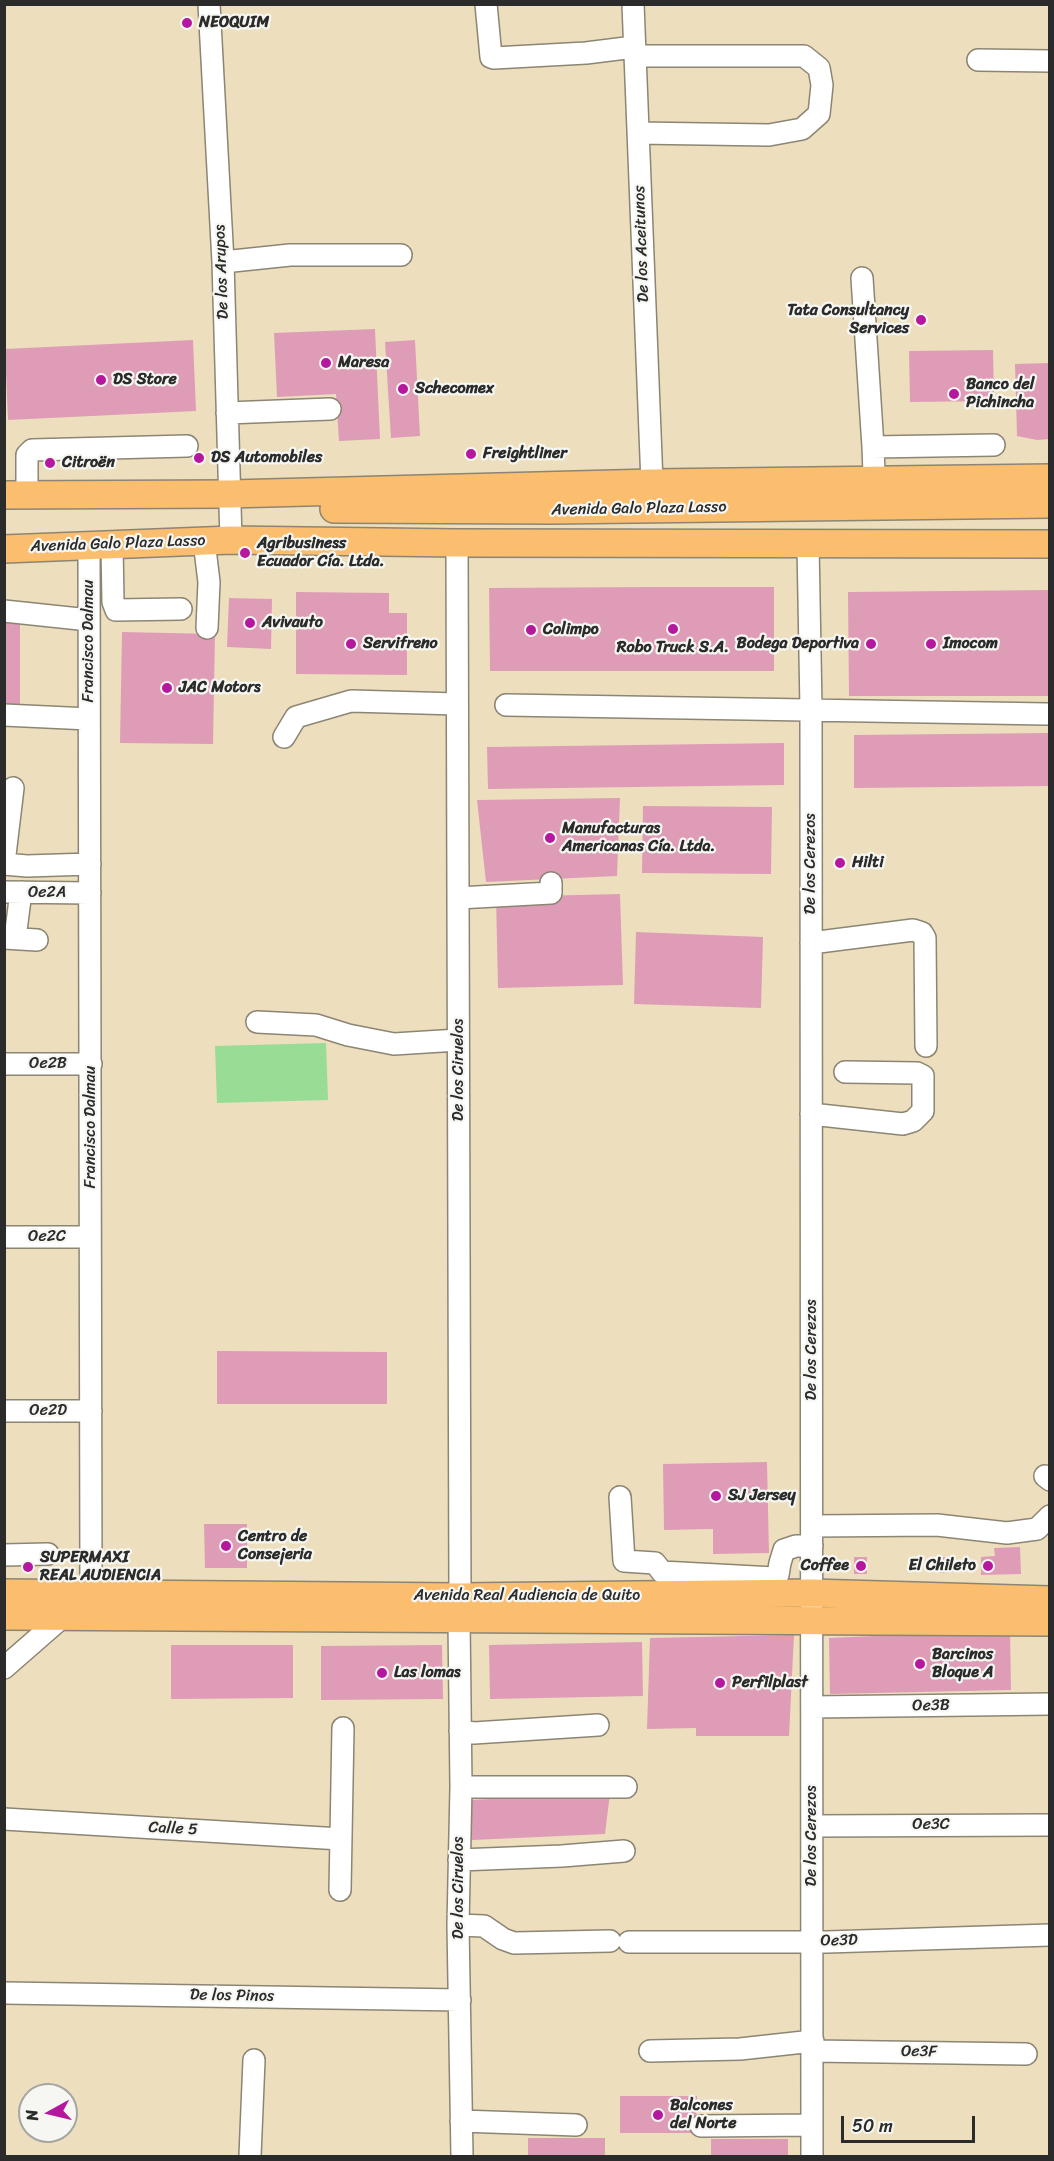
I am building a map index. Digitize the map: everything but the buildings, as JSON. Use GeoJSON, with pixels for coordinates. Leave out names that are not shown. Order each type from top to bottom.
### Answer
{"type":"FeatureCollection","features":[{"type":"Feature","properties":{"kind":"main road","name":"Avenida Galo Plaza Lasso"},"geometry":{"type":"LineString","coordinates":[[16,495],[230,494],[652,483],[1050,478]]}},
{"type":"Feature","properties":{"kind":"main road","name":"Avenida Galo Plaza Lasso"},"geometry":{"type":"LineString","coordinates":[[230,494],[279,509],[552,510],[1050,504]]}},
{"type":"Feature","properties":{"kind":"main road","name":"Avenida Galo Plaza Lasso"},"geometry":{"type":"LineString","coordinates":[[231,540],[280,525],[1050,519]]}},
{"type":"Feature","properties":{"kind":"main road","name":"Avenida Galo Plaza Lasso"},"geometry":{"type":"LineString","coordinates":[[4,549],[231,540],[457,543],[1050,544]]}},
{"type":"Feature","properties":{"kind":"main road","name":"Avenida Real Audiencia de Quito"},"geometry":{"type":"LineString","coordinates":[[4,1593],[91,1592],[460,1609],[812,1620],[1050,1623]]}},
{"type":"Feature","properties":{"kind":"main road","name":"Avenida Real Audiencia de Quito"},"geometry":{"type":"LineString","coordinates":[[4,1616],[460,1609],[812,1593],[1050,1600]]}},
{"type":"Feature","properties":{"kind":"street","name":"De los Arupos"},"geometry":{"type":"LineString","coordinates":[[209,4],[223,262],[231,540]]}},
{"type":"Feature","properties":{"kind":"street"},"geometry":{"type":"LineString","coordinates":[[486,4],[491,57],[494,58],[635,52],[804,56],[819,68],[822,85],[819,114],[802,129],[769,135],[638,134]]}},
{"type":"Feature","properties":{"kind":"street","name":"De los Aceitunos"},"geometry":{"type":"LineString","coordinates":[[633,4],[652,483]]}},
{"type":"Feature","properties":{"kind":"street"},"geometry":{"type":"LineString","coordinates":[[978,60],[1050,61]]}},
{"type":"Feature","properties":{"kind":"street"},"geometry":{"type":"LineString","coordinates":[[223,262],[290,255],[401,255]]}},
{"type":"Feature","properties":{"kind":"street"},"geometry":{"type":"LineString","coordinates":[[862,278],[873,447],[872,480]]}},
{"type":"Feature","properties":{"kind":"street"},"geometry":{"type":"LineString","coordinates":[[227,413],[330,409]]}},
{"type":"Feature","properties":{"kind":"street"},"geometry":{"type":"LineString","coordinates":[[873,447],[994,445]]}},
{"type":"Feature","properties":{"kind":"street"},"geometry":{"type":"LineString","coordinates":[[16,495],[27,455],[32,450],[187,446]]}},
{"type":"Feature","properties":{"kind":"street"},"geometry":{"type":"LineString","coordinates":[[204,541],[209,582],[207,628]]}},
{"type":"Feature","properties":{"kind":"street","name":"De los Ciruelos"},"geometry":{"type":"LineString","coordinates":[[457,543],[461,1786],[458,1925],[462,2157]]}},
{"type":"Feature","properties":{"kind":"street","name":"De los Cerezos"},"geometry":{"type":"LineString","coordinates":[[808,544],[811,709],[812,2157]]}},
{"type":"Feature","properties":{"kind":"street"},"geometry":{"type":"LineString","coordinates":[[101,546],[116,610],[181,609]]}},
{"type":"Feature","properties":{"kind":"street","name":"Francisco Dalmau"},"geometry":{"type":"LineString","coordinates":[[91,1592],[89,620],[101,546]]}},
{"type":"Feature","properties":{"kind":"street"},"geometry":{"type":"LineString","coordinates":[[4,611],[89,620]]}},
{"type":"Feature","properties":{"kind":"street"},"geometry":{"type":"LineString","coordinates":[[284,737],[296,717],[351,701],[457,704]]}},
{"type":"Feature","properties":{"kind":"street"},"geometry":{"type":"LineString","coordinates":[[506,705],[1047,714]]}},
{"type":"Feature","properties":{"kind":"street"},"geometry":{"type":"LineString","coordinates":[[4,715],[89,719]]}},
{"type":"Feature","properties":{"kind":"street"},"geometry":{"type":"LineString","coordinates":[[13,788],[4,863],[27,866],[90,864]]}},
{"type":"Feature","properties":{"kind":"street"},"geometry":{"type":"LineString","coordinates":[[458,898],[551,893],[551,883]]}},
{"type":"Feature","properties":{"kind":"street"},"geometry":{"type":"LineString","coordinates":[[13,892],[10,938],[37,940]]}},
{"type":"Feature","properties":{"kind":"street","name":"Oe2A"},"geometry":{"type":"LineString","coordinates":[[13,892],[90,893]]}},
{"type":"Feature","properties":{"kind":"street"},"geometry":{"type":"LineString","coordinates":[[811,943],[913,930],[922,933],[925,938],[926,1046]]}},
{"type":"Feature","properties":{"kind":"street"},"geometry":{"type":"LineString","coordinates":[[257,1022],[316,1025],[348,1035],[394,1044],[458,1040]]}},
{"type":"Feature","properties":{"kind":"street","name":"Oe2B"},"geometry":{"type":"LineString","coordinates":[[4,1064],[91,1064]]}},
{"type":"Feature","properties":{"kind":"street"},"geometry":{"type":"LineString","coordinates":[[811,1114],[903,1124],[913,1121],[923,1111],[923,1076],[918,1073],[845,1072]]}},
{"type":"Feature","properties":{"kind":"street","name":"Oe2C"},"geometry":{"type":"LineString","coordinates":[[4,1237],[90,1237]]}},
{"type":"Feature","properties":{"kind":"street","name":"Oe2D"},"geometry":{"type":"LineString","coordinates":[[4,1411],[91,1411]]}},
{"type":"Feature","properties":{"kind":"street"},"geometry":{"type":"LineString","coordinates":[[620,1497],[624,1561],[655,1563],[662,1572],[774,1578],[778,1575],[784,1550],[812,1536],[937,1525],[1007,1533],[1037,1529],[1050,1516]]}},
{"type":"Feature","properties":{"kind":"street"},"geometry":{"type":"LineString","coordinates":[[4,1555],[48,1554]]}},
{"type":"Feature","properties":{"kind":"street"},"geometry":{"type":"LineString","coordinates":[[4,1668],[91,1592]]}},
{"type":"Feature","properties":{"kind":"street","name":"Oe3B"},"geometry":{"type":"LineString","coordinates":[[812,1707],[1050,1704]]}},
{"type":"Feature","properties":{"kind":"street"},"geometry":{"type":"LineString","coordinates":[[460,1731],[474,1733],[598,1725]]}},
{"type":"Feature","properties":{"kind":"street"},"geometry":{"type":"LineString","coordinates":[[340,1890],[343,1728]]}},
{"type":"Feature","properties":{"kind":"street"},"geometry":{"type":"LineString","coordinates":[[461,1786],[626,1787]]}},
{"type":"Feature","properties":{"kind":"street","name":"Calle 5"},"geometry":{"type":"LineString","coordinates":[[4,1819],[341,1839]]}},
{"type":"Feature","properties":{"kind":"street","name":"Oe3C"},"geometry":{"type":"LineString","coordinates":[[812,1826],[1050,1825]]}},
{"type":"Feature","properties":{"kind":"street"},"geometry":{"type":"LineString","coordinates":[[459,1860],[624,1851]]}},
{"type":"Feature","properties":{"kind":"street","name":"Oe3D"},"geometry":{"type":"LineString","coordinates":[[458,1925],[484,1926],[503,1939],[514,1942],[813,1942],[1050,1935]]}},
{"type":"Feature","properties":{"kind":"street","name":"De los Pinos"},"geometry":{"type":"LineString","coordinates":[[4,1993],[460,2000]]}},
{"type":"Feature","properties":{"kind":"street","name":"Oe3F"},"geometry":{"type":"LineString","coordinates":[[650,2051],[812,2046],[1026,2054]]}},
{"type":"Feature","properties":{"kind":"street"},"geometry":{"type":"LineString","coordinates":[[250,2157],[254,2060]]}},
{"type":"Feature","properties":{"kind":"street"},"geometry":{"type":"LineString","coordinates":[[461,2121],[576,2125]]}},
{"type":"Feature","properties":{"kind":"street"},"geometry":{"type":"LineString","coordinates":[[701,2126],[812,2125]]}},
{"type":"Feature","properties":{"kind":"green space"},"geometry":{"type":"Polygon","coordinates":[[[326,1043],[328,1100],[217,1103],[215,1046],[326,1043]]]}},
{"type":"Feature","properties":{"kind":"place","name":"NEOQUIM"},"geometry":{"type":"Point","coordinates":[187,23]}},
{"type":"Feature","properties":{"kind":"place","name":"Tata Consultancy Services"},"geometry":{"type":"Point","coordinates":[921,320]}},
{"type":"Feature","properties":{"kind":"place","name":"Maresa"},"geometry":{"type":"Point","coordinates":[326,363]}},
{"type":"Feature","properties":{"kind":"place","name":"DS Store"},"geometry":{"type":"Point","coordinates":[101,380]}},
{"type":"Feature","properties":{"kind":"place","name":"Schecomex"},"geometry":{"type":"Point","coordinates":[403,389]}},
{"type":"Feature","properties":{"kind":"place","name":"Banco del Pichincha"},"geometry":{"type":"Point","coordinates":[954,394]}},
{"type":"Feature","properties":{"kind":"place","name":"Freightliner"},"geometry":{"type":"Point","coordinates":[471,454]}},
{"type":"Feature","properties":{"kind":"place","name":"DS Automobiles"},"geometry":{"type":"Point","coordinates":[199,458]}},
{"type":"Feature","properties":{"kind":"place","name":"Citroën"},"geometry":{"type":"Point","coordinates":[50,463]}},
{"type":"Feature","properties":{"kind":"place","name":"Agribusiness Ecuador Cía. Ltda."},"geometry":{"type":"Point","coordinates":[245,553]}},
{"type":"Feature","properties":{"kind":"place","name":"Avivauto"},"geometry":{"type":"Point","coordinates":[250,623]}},
{"type":"Feature","properties":{"kind":"place","name":"Robo Truck S.A."},"geometry":{"type":"Point","coordinates":[673,629]}},
{"type":"Feature","properties":{"kind":"place","name":"Colimpo"},"geometry":{"type":"Point","coordinates":[531,630]}},
{"type":"Feature","properties":{"kind":"place","name":"Servifreno"},"geometry":{"type":"Point","coordinates":[351,644]}},
{"type":"Feature","properties":{"kind":"place","name":"Bodega Deportiva"},"geometry":{"type":"Point","coordinates":[871,644]}},
{"type":"Feature","properties":{"kind":"place","name":"Imocom"},"geometry":{"type":"Point","coordinates":[931,644]}},
{"type":"Feature","properties":{"kind":"place","name":"JAC Motors"},"geometry":{"type":"Point","coordinates":[167,688]}},
{"type":"Feature","properties":{"kind":"place","name":"Manufacturas Americanas Cía. Ltda."},"geometry":{"type":"Point","coordinates":[550,838]}},
{"type":"Feature","properties":{"kind":"place","name":"Hilti"},"geometry":{"type":"Point","coordinates":[840,863]}},
{"type":"Feature","properties":{"kind":"place","name":"SJ Jersey"},"geometry":{"type":"Point","coordinates":[716,1496]}},
{"type":"Feature","properties":{"kind":"place","name":"Centro de Consejeria"},"geometry":{"type":"Point","coordinates":[226,1546]}},
{"type":"Feature","properties":{"kind":"place","name":"Coffee"},"geometry":{"type":"Point","coordinates":[861,1566]}},
{"type":"Feature","properties":{"kind":"place","name":"El Chileto"},"geometry":{"type":"Point","coordinates":[988,1566]}},
{"type":"Feature","properties":{"kind":"place","name":"SUPERMAXI REAL AUDIENCIA"},"geometry":{"type":"Point","coordinates":[28,1567]}},
{"type":"Feature","properties":{"kind":"place","name":"Barcinos Bloque A"},"geometry":{"type":"Point","coordinates":[920,1664]}},
{"type":"Feature","properties":{"kind":"place","name":"Las lomas"},"geometry":{"type":"Point","coordinates":[382,1673]}},
{"type":"Feature","properties":{"kind":"place","name":"Perfilplast"},"geometry":{"type":"Point","coordinates":[720,1683]}},
{"type":"Feature","properties":{"kind":"place","name":"Balcones del Norte"},"geometry":{"type":"Point","coordinates":[658,2115]}}]}
